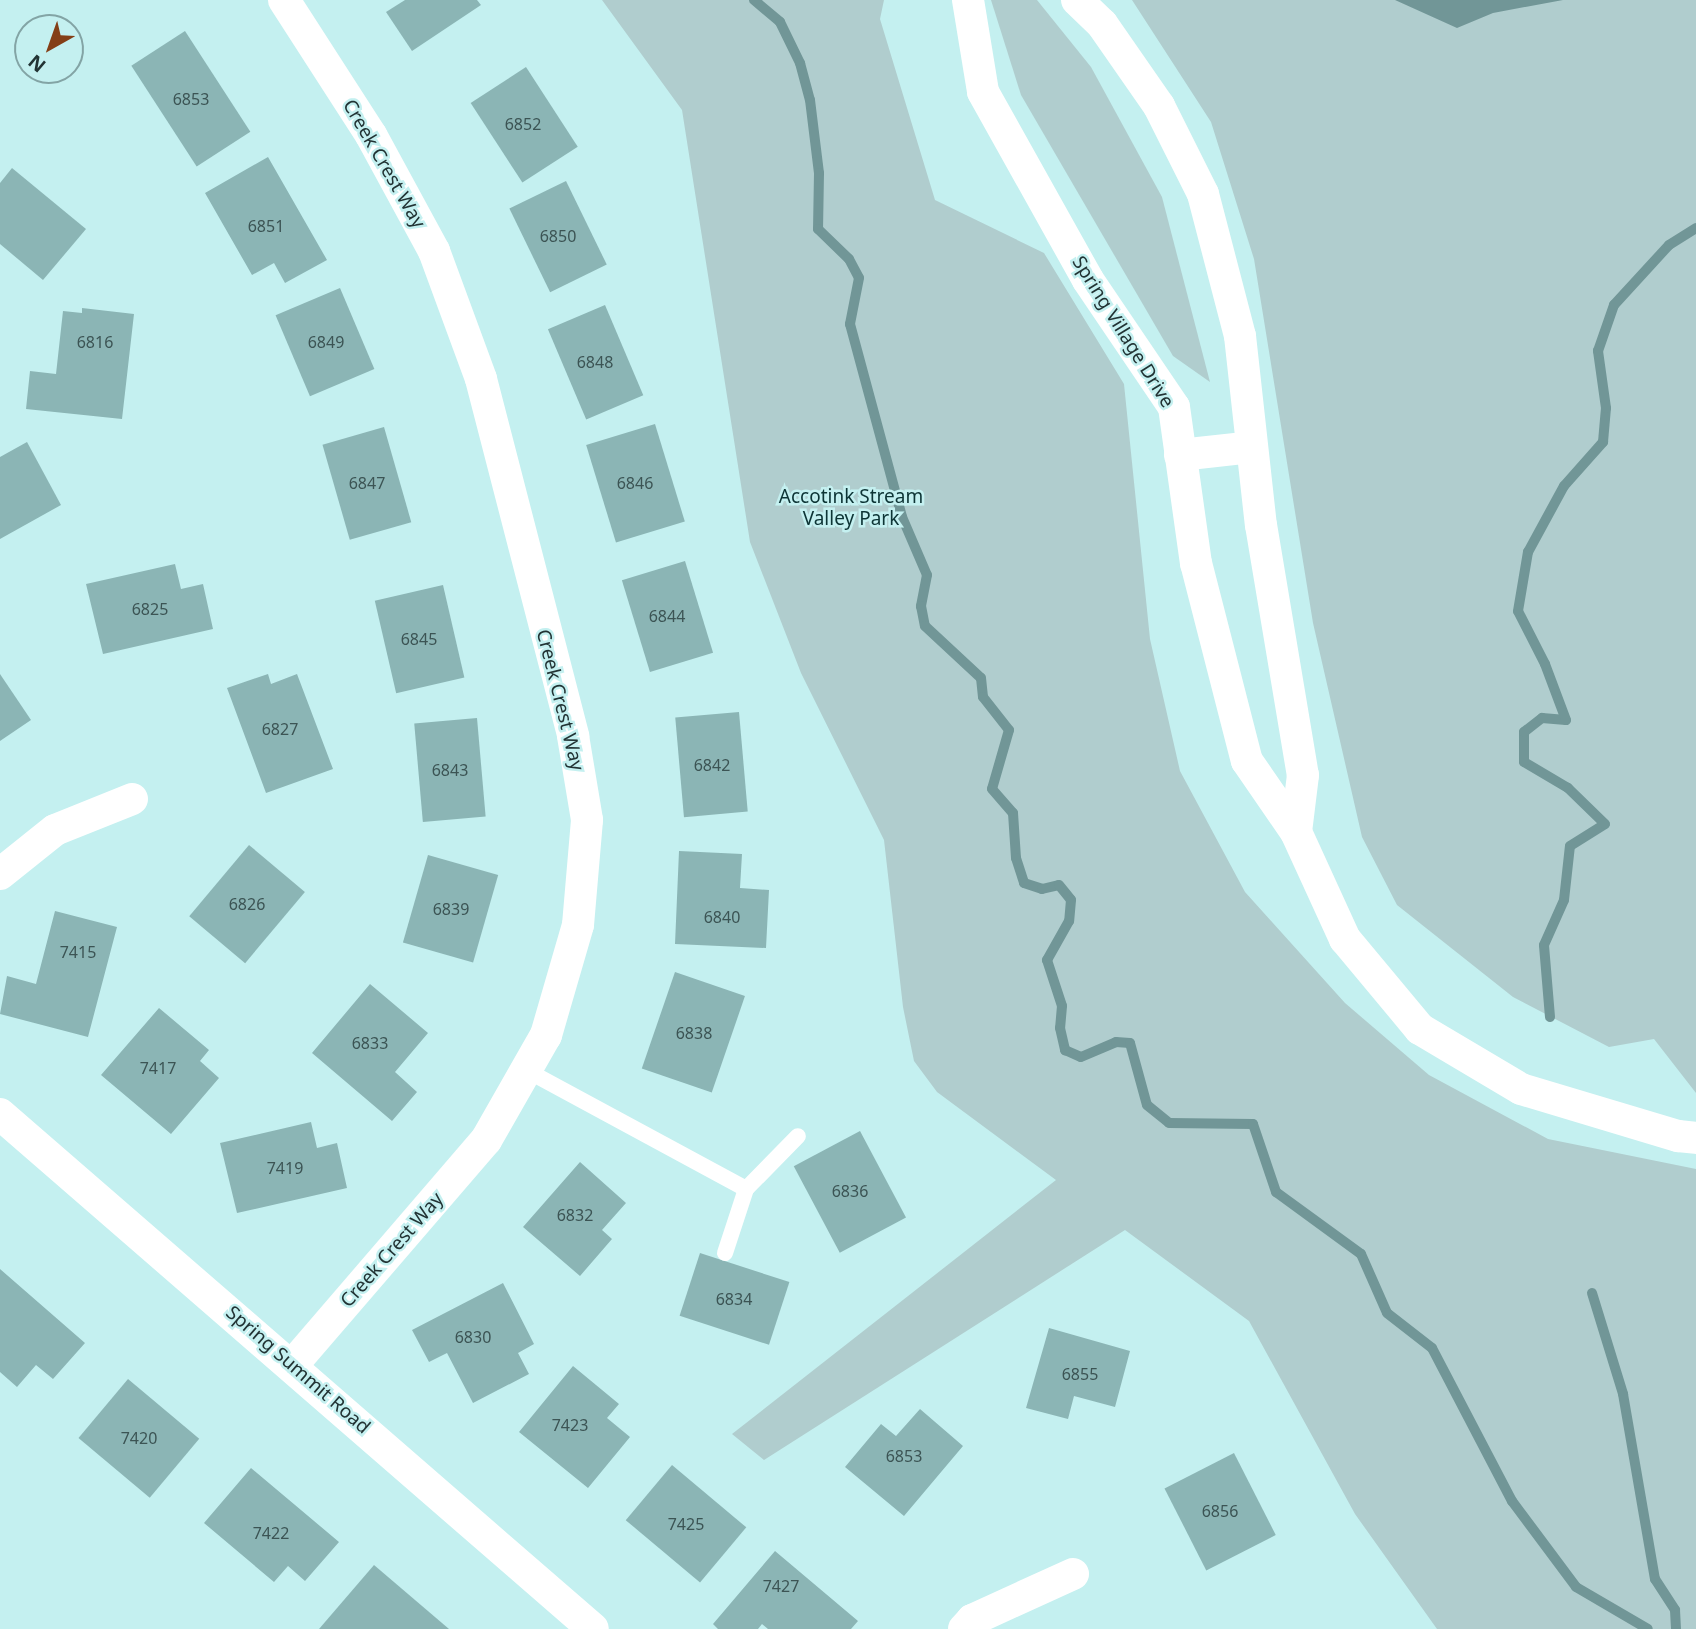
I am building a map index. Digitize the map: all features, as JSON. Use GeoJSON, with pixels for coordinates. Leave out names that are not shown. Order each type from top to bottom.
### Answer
{"type":"FeatureCollection","features":[{"type":"Feature","properties":{"kind":"street","name":"Creek Crest Way"},"geometry":{"type":"LineString","coordinates":[[284,0],[371,135],[434,251],[481,379],[573,736],[587,820],[578,925],[546,1035],[486,1140],[293,1364]]}},
{"type":"Feature","properties":{"kind":"street","name":"Spring Village Drive"},"geometry":{"type":"LineString","coordinates":[[968,0],[984,92],[1088,280],[1174,407],[1196,563],[1247,761],[1296,832],[1345,939],[1420,1028],[1521,1089],[1678,1136],[1696,1138]]}},
{"type":"Feature","properties":{"kind":"street"},"geometry":{"type":"LineString","coordinates":[[1077,0],[1102,24],[1159,106],[1203,194],[1240,336],[1252,447],[1303,775],[1296,832]]}},
{"type":"Feature","properties":{"kind":"street"},"geometry":{"type":"LineString","coordinates":[[1180,455],[1252,447]]}},
{"type":"Feature","properties":{"kind":"street"},"geometry":{"type":"LineString","coordinates":[[0,874],[55,830],[132,799]]}},
{"type":"Feature","properties":{"kind":"street","name":"Spring Summit Road"},"geometry":{"type":"LineString","coordinates":[[0,1114],[293,1364],[593,1629]]}},
{"type":"Feature","properties":{"kind":"street"},"geometry":{"type":"LineString","coordinates":[[964,1629],[972,1620],[1073,1574]]}},
{"type":"Feature","properties":{"kind":"lane"},"geometry":{"type":"LineString","coordinates":[[526,1070],[746,1189]]}},
{"type":"Feature","properties":{"kind":"lane"},"geometry":{"type":"LineString","coordinates":[[725,1253],[746,1189],[798,1136]]}},
{"type":"Feature","properties":{"kind":"green space","name":"Accotink Stream Valley Park"},"geometry":{"type":"Polygon","coordinates":[[[602,0],[884,0],[880,19],[935,200],[1044,253],[1124,384],[1150,639],[1180,771],[1245,892],[1345,1003],[1429,1075],[1548,1139],[1696,1169],[1696,1629],[1437,1629],[1355,1514],[1249,1321],[1125,1230],[764,1460],[732,1434],[1056,1180],[937,1092],[914,1061],[903,1007],[884,840],[801,673],[750,542],[682,110],[602,0]]]}},
{"type":"Feature","properties":{"kind":"green space"},"geometry":{"type":"Polygon","coordinates":[[[991,0],[1037,0],[1091,67],[1162,197],[1210,382],[1173,356],[1021,95],[991,0]]]}},
{"type":"Feature","properties":{"kind":"green space"},"geometry":{"type":"Polygon","coordinates":[[[1132,0],[1696,0],[1696,1093],[1654,1039],[1609,1047],[1513,997],[1397,905],[1362,837],[1313,623],[1254,259],[1211,122],[1132,0]]]}},
{"type":"Feature","properties":{"kind":"shaded area"},"geometry":{"type":"Polygon","coordinates":[[[1395,0],[1563,0],[1493,13],[1457,28],[1395,0]]]}},
{"type":"Feature","properties":{"kind":"building"},"geometry":{"type":"Polygon","coordinates":[[[405,0],[477,0],[481,5],[412,51],[386,12],[405,0]]]}},
{"type":"Feature","properties":{"kind":"building"},"geometry":{"type":"Polygon","coordinates":[[[185,31],[250,132],[197,166],[131,66],[185,31]]]}},
{"type":"Feature","properties":{"kind":"building"},"geometry":{"type":"Polygon","coordinates":[[[526,67],[578,147],[522,183],[471,103],[526,67]]]}},
{"type":"Feature","properties":{"kind":"building"},"geometry":{"type":"Polygon","coordinates":[[[268,157],[327,260],[285,283],[274,263],[252,275],[205,193],[268,157]]]}},
{"type":"Feature","properties":{"kind":"building"},"geometry":{"type":"Polygon","coordinates":[[[12,168],[86,229],[43,280],[0,244],[0,183],[12,168]]]}},
{"type":"Feature","properties":{"kind":"building"},"geometry":{"type":"Polygon","coordinates":[[[566,181],[607,265],[550,292],[509,209],[566,181]]]}},
{"type":"Feature","properties":{"kind":"building"},"geometry":{"type":"Polygon","coordinates":[[[340,288],[374,369],[310,396],[276,315],[340,288]]]}},
{"type":"Feature","properties":{"kind":"building"},"geometry":{"type":"Polygon","coordinates":[[[605,305],[643,395],[586,419],[548,329],[605,305]]]}},
{"type":"Feature","properties":{"kind":"building"},"geometry":{"type":"Polygon","coordinates":[[[82,308],[134,314],[122,419],[26,409],[30,371],[56,374],[63,311],[82,313],[82,308]]]}},
{"type":"Feature","properties":{"kind":"building"},"geometry":{"type":"Polygon","coordinates":[[[655,424],[685,522],[616,543],[586,445],[655,424]]]}},
{"type":"Feature","properties":{"kind":"building"},"geometry":{"type":"Polygon","coordinates":[[[384,427],[411,522],[350,540],[322,445],[384,427]]]}},
{"type":"Feature","properties":{"kind":"building"},"geometry":{"type":"Polygon","coordinates":[[[27,442],[61,505],[0,539],[0,457],[27,442]]]}},
{"type":"Feature","properties":{"kind":"building"},"geometry":{"type":"Polygon","coordinates":[[[685,561],[713,653],[650,672],[622,580],[685,561]]]}},
{"type":"Feature","properties":{"kind":"building"},"geometry":{"type":"Polygon","coordinates":[[[175,564],[181,589],[203,584],[213,629],[103,654],[86,584],[175,564]]]}},
{"type":"Feature","properties":{"kind":"building"},"geometry":{"type":"Polygon","coordinates":[[[443,585],[464,678],[396,693],[375,601],[443,585]]]}},
{"type":"Feature","properties":{"kind":"building"},"geometry":{"type":"Polygon","coordinates":[[[0,674],[31,720],[0,741],[0,674]]]}},
{"type":"Feature","properties":{"kind":"building"},"geometry":{"type":"Polygon","coordinates":[[[268,674],[271,684],[297,674],[333,769],[266,793],[227,688],[268,674]]]}},
{"type":"Feature","properties":{"kind":"building"},"geometry":{"type":"Polygon","coordinates":[[[739,712],[748,812],[684,817],[675,718],[739,712]]]}},
{"type":"Feature","properties":{"kind":"building"},"geometry":{"type":"Polygon","coordinates":[[[477,718],[486,817],[423,822],[414,723],[477,718]]]}},
{"type":"Feature","properties":{"kind":"building"},"geometry":{"type":"Polygon","coordinates":[[[249,845],[305,892],[245,963],[189,916],[249,845]]]}},
{"type":"Feature","properties":{"kind":"building"},"geometry":{"type":"Polygon","coordinates":[[[679,851],[742,854],[740,888],[769,890],[766,948],[675,944],[679,851]]]}},
{"type":"Feature","properties":{"kind":"building"},"geometry":{"type":"Polygon","coordinates":[[[428,855],[498,875],[473,963],[403,942],[428,855]]]}},
{"type":"Feature","properties":{"kind":"building"},"geometry":{"type":"Polygon","coordinates":[[[55,911],[117,927],[88,1037],[0,1014],[7,976],[36,984],[55,911]]]}},
{"type":"Feature","properties":{"kind":"building"},"geometry":{"type":"Polygon","coordinates":[[[675,972],[745,996],[712,1093],[642,1068],[675,972]]]}},
{"type":"Feature","properties":{"kind":"building"},"geometry":{"type":"Polygon","coordinates":[[[370,984],[428,1033],[395,1072],[417,1092],[392,1121],[312,1053],[370,984]]]}},
{"type":"Feature","properties":{"kind":"building"},"geometry":{"type":"Polygon","coordinates":[[[159,1008],[209,1050],[200,1061],[219,1078],[171,1134],[101,1075],[159,1008]]]}},
{"type":"Feature","properties":{"kind":"building"},"geometry":{"type":"Polygon","coordinates":[[[311,1122],[317,1148],[337,1143],[347,1188],[237,1213],[220,1143],[311,1122]]]}},
{"type":"Feature","properties":{"kind":"building"},"geometry":{"type":"Polygon","coordinates":[[[860,1131],[906,1218],[840,1253],[794,1166],[860,1131]]]}},
{"type":"Feature","properties":{"kind":"building"},"geometry":{"type":"Polygon","coordinates":[[[580,1162],[626,1203],[602,1230],[612,1239],[580,1276],[523,1227],[580,1162]]]}},
{"type":"Feature","properties":{"kind":"building"},"geometry":{"type":"Polygon","coordinates":[[[700,1253],[789,1282],[769,1345],[680,1316],[700,1253]]]}},
{"type":"Feature","properties":{"kind":"building"},"geometry":{"type":"Polygon","coordinates":[[[0,1269],[85,1343],[53,1379],[36,1365],[17,1387],[0,1372],[0,1269]]]}},
{"type":"Feature","properties":{"kind":"building"},"geometry":{"type":"Polygon","coordinates":[[[503,1283],[534,1344],[518,1353],[529,1374],[473,1403],[447,1353],[429,1362],[412,1330],[503,1283]]]}},
{"type":"Feature","properties":{"kind":"building"},"geometry":{"type":"Polygon","coordinates":[[[1049,1328],[1130,1351],[1115,1407],[1074,1396],[1068,1419],[1026,1408],[1049,1328]]]}},
{"type":"Feature","properties":{"kind":"building"},"geometry":{"type":"Polygon","coordinates":[[[573,1366],[619,1404],[607,1418],[630,1437],[588,1488],[519,1432],[573,1366]]]}},
{"type":"Feature","properties":{"kind":"building"},"geometry":{"type":"Polygon","coordinates":[[[128,1379],[199,1439],[150,1498],[79,1438],[128,1379]]]}},
{"type":"Feature","properties":{"kind":"building"},"geometry":{"type":"Polygon","coordinates":[[[920,1409],[963,1446],[904,1516],[845,1467],[881,1424],[896,1436],[920,1409]]]}},
{"type":"Feature","properties":{"kind":"building"},"geometry":{"type":"Polygon","coordinates":[[[1234,1453],[1276,1535],[1206,1570],[1165,1488],[1234,1453]]]}},
{"type":"Feature","properties":{"kind":"building"},"geometry":{"type":"Polygon","coordinates":[[[672,1465],[746,1527],[700,1583],[626,1520],[672,1465]]]}},
{"type":"Feature","properties":{"kind":"building"},"geometry":{"type":"Polygon","coordinates":[[[251,1468],[339,1542],[305,1581],[288,1566],[274,1582],[204,1523],[251,1468]]]}},
{"type":"Feature","properties":{"kind":"building"},"geometry":{"type":"Polygon","coordinates":[[[775,1551],[858,1621],[851,1629],[768,1629],[762,1624],[758,1629],[718,1629],[713,1624],[775,1551]]]}},
{"type":"Feature","properties":{"kind":"building"},"geometry":{"type":"Polygon","coordinates":[[[374,1565],[449,1629],[319,1629],[374,1565]]]}},
{"type":"Feature","properties":{"kind":"waterway"},"geometry":{"type":"LineString","coordinates":[[754,0],[780,22],[800,63],[810,100],[819,173],[818,229],[849,259],[859,278],[850,324],[902,517],[927,575],[921,606],[925,626],[981,678],[983,697],[1009,730],[992,789],[1013,813],[1016,858],[1024,883],[1042,889],[1059,885],[1071,900],[1069,921],[1047,960],[1062,1006],[1060,1028],[1065,1050],[1081,1057],[1116,1042],[1130,1043],[1147,1105],[1169,1123],[1253,1124],[1276,1192],[1361,1254],[1387,1313],[1432,1348],[1512,1501],[1576,1587],[1648,1629]]}},
{"type":"Feature","properties":{"kind":"waterway"},"geometry":{"type":"LineString","coordinates":[[1550,1017],[1544,945],[1564,900],[1570,846],[1605,824],[1568,788],[1524,762],[1524,732],[1542,718],[1566,720],[1545,664],[1518,611],[1528,552],[1564,486],[1603,442],[1606,408],[1598,351],[1614,305],[1669,245],[1696,228]]}},
{"type":"Feature","properties":{"kind":"waterway"},"geometry":{"type":"LineString","coordinates":[[1592,1293],[1623,1394],[1655,1579],[1675,1610],[1676,1629]]}}]}
